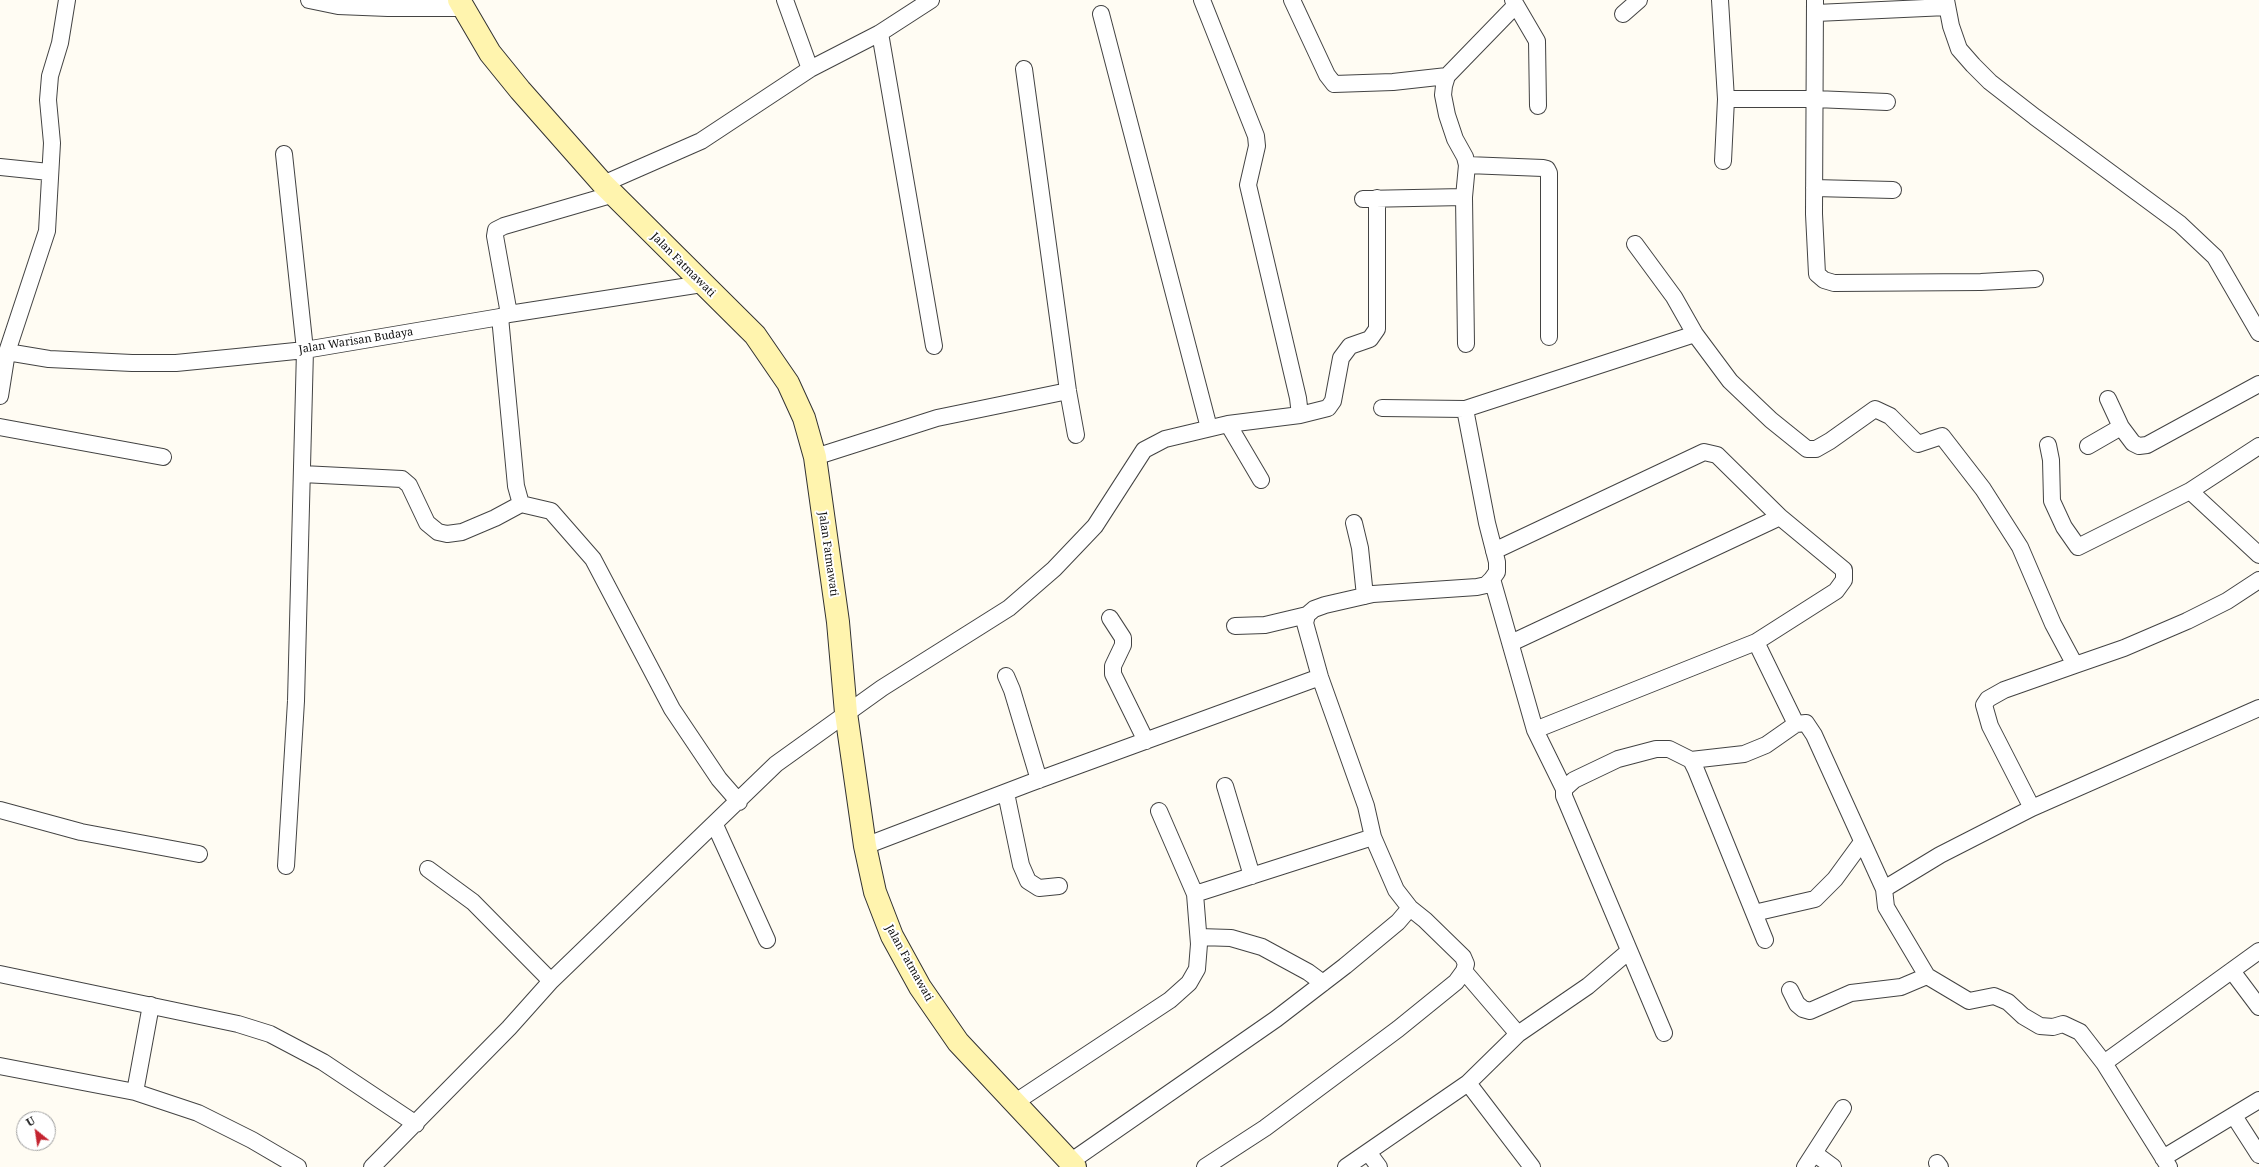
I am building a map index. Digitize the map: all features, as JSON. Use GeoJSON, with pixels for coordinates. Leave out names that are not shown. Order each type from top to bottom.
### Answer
{"type":"FeatureCollection","features":[{"type":"Feature","properties":{"kind":"street"},"geometry":{"type":"LineString","coordinates":[[1,387],[4,346],[47,231],[49,172],[52,143],[48,100],[50,76],[60,43],[66,0]]}},
{"type":"Feature","properties":{"kind":"street"},"geometry":{"type":"LineString","coordinates":[[309,0],[345,7],[461,4]]}},
{"type":"Feature","properties":{"kind":"street"},"geometry":{"type":"LineString","coordinates":[[785,0],[810,69]]}},
{"type":"Feature","properties":{"kind":"street"},"geometry":{"type":"LineString","coordinates":[[520,504],[516,486],[505,315],[495,236],[496,230],[608,189],[701,141],[758,106],[810,69],[880,33],[932,0]]}},
{"type":"Feature","properties":{"kind":"street"},"geometry":{"type":"LineString","coordinates":[[1202,0],[1256,136],[1257,146],[1248,185],[1300,415]]}},
{"type":"Feature","properties":{"kind":"street"},"geometry":{"type":"LineString","coordinates":[[1292,0],[1327,75],[1334,84],[1392,82],[1447,76]]}},
{"type":"Feature","properties":{"kind":"street"},"geometry":{"type":"LineString","coordinates":[[1624,14],[1639,0]]}},
{"type":"Feature","properties":{"kind":"street"},"geometry":{"type":"LineString","coordinates":[[1720,0],[1726,98],[1723,161]]}},
{"type":"Feature","properties":{"kind":"street"},"geometry":{"type":"LineString","coordinates":[[1466,344],[1464,197],[1467,166],[1466,157],[1455,139],[1447,115],[1443,95],[1447,76],[1514,3],[1537,41],[1538,106]]}},
{"type":"Feature","properties":{"kind":"street"},"geometry":{"type":"LineString","coordinates":[[2035,279],[1981,282],[1834,283],[1824,280],[1817,274],[1814,188],[1815,7],[1946,3],[1951,26],[1959,49],[1973,65],[1990,82],[2013,100],[2180,224],[2215,257],[2257,324]]}},
{"type":"Feature","properties":{"kind":"street","name":"Jalan Fatmawati"},"geometry":{"type":"LineString","coordinates":[[461,4],[490,54],[520,90],[608,189],[755,335],[788,383],[804,418],[814,457],[838,622],[846,713],[865,846],[875,892],[889,929],[920,987],[958,1042],[1072,1165]]}},
{"type":"Feature","properties":{"kind":"street"},"geometry":{"type":"LineString","coordinates":[[1101,14],[1210,428]]}},
{"type":"Feature","properties":{"kind":"street"},"geometry":{"type":"LineString","coordinates":[[880,33],[934,346]]}},
{"type":"Feature","properties":{"kind":"street"},"geometry":{"type":"LineString","coordinates":[[1024,69],[1068,391],[1076,435]]}},
{"type":"Feature","properties":{"kind":"street"},"geometry":{"type":"LineString","coordinates":[[1726,98],[1815,99],[1887,102]]}},
{"type":"Feature","properties":{"kind":"street"},"geometry":{"type":"LineString","coordinates":[[284,154],[305,350],[296,701],[286,866]]}},
{"type":"Feature","properties":{"kind":"street"},"geometry":{"type":"LineString","coordinates":[[1467,166],[1543,168],[1549,173],[1549,337]]}},
{"type":"Feature","properties":{"kind":"street"},"geometry":{"type":"LineString","coordinates":[[0,167],[49,172]]}},
{"type":"Feature","properties":{"kind":"street"},"geometry":{"type":"LineString","coordinates":[[1814,188],[1894,190]]}},
{"type":"Feature","properties":{"kind":"street"},"geometry":{"type":"LineString","coordinates":[[372,1167],[509,1028],[551,981],[739,802],[776,764],[846,713],[1009,608],[1031,588],[1095,526],[1144,450],[1165,439],[1210,428],[1228,424],[1300,415],[1328,408],[1333,401],[1341,358],[1350,346],[1370,339],[1377,329],[1370,198],[1464,197]]}},
{"type":"Feature","properties":{"kind":"street"},"geometry":{"type":"LineString","coordinates":[[1635,244],[1674,297],[1695,334],[1730,381],[1771,420],[1807,449],[1816,449],[1830,441],[1875,409],[1890,416],[1918,444],[1942,436],[1982,490],[2020,547],[2053,624],[2075,665]]}},
{"type":"Feature","properties":{"kind":"street","name":"Jalan Warisan Budaya"},"geometry":{"type":"LineString","coordinates":[[4,346],[49,359],[132,363],[176,363],[305,350],[505,315],[702,284]]}},
{"type":"Feature","properties":{"kind":"street"},"geometry":{"type":"LineString","coordinates":[[1382,408],[1465,409],[1695,334]]}},
{"type":"Feature","properties":{"kind":"street"},"geometry":{"type":"LineString","coordinates":[[2108,399],[2121,427],[2133,442],[2139,446],[2147,444],[2259,384]]}},
{"type":"Feature","properties":{"kind":"street"},"geometry":{"type":"LineString","coordinates":[[814,457],[937,418],[1068,391]]}},
{"type":"Feature","properties":{"kind":"street"},"geometry":{"type":"LineString","coordinates":[[1235,626],[1265,625],[1307,615],[1314,609],[1325,605],[1365,596],[1486,585],[1498,572],[1465,409]]}},
{"type":"Feature","properties":{"kind":"street"},"geometry":{"type":"LineString","coordinates":[[1228,424],[1261,480]]}},
{"type":"Feature","properties":{"kind":"street"},"geometry":{"type":"LineString","coordinates":[[0,427],[163,457]]}},
{"type":"Feature","properties":{"kind":"street"},"geometry":{"type":"LineString","coordinates":[[2088,446],[2121,427]]}},
{"type":"Feature","properties":{"kind":"street"},"geometry":{"type":"LineString","coordinates":[[2048,445],[2051,460],[2052,501],[2064,527],[2078,547],[2190,491],[2259,446]]}},
{"type":"Feature","properties":{"kind":"street"},"geometry":{"type":"LineString","coordinates":[[1494,550],[1704,452],[1717,454],[1780,518],[1844,570],[1844,580],[1836,591],[1756,642],[1535,730]]}},
{"type":"Feature","properties":{"kind":"street"},"geometry":{"type":"LineString","coordinates":[[302,474],[402,479],[409,485],[427,523],[438,532],[447,534],[462,532],[495,518],[520,504],[551,511],[593,559],[672,709],[719,780],[739,802]]}},
{"type":"Feature","properties":{"kind":"street"},"geometry":{"type":"LineString","coordinates":[[2190,491],[2259,555]]}},
{"type":"Feature","properties":{"kind":"street"},"geometry":{"type":"LineString","coordinates":[[1511,643],[1780,518]]}},
{"type":"Feature","properties":{"kind":"street"},"geometry":{"type":"LineString","coordinates":[[1354,523],[1360,548],[1365,596]]}},
{"type":"Feature","properties":{"kind":"street"},"geometry":{"type":"LineString","coordinates":[[1492,579],[1535,730],[1564,789],[1564,796],[1664,1033]]}},
{"type":"Feature","properties":{"kind":"street"},"geometry":{"type":"LineString","coordinates":[[2032,808],[1990,726],[1984,705],[1988,699],[2004,690],[2124,648],[2187,621],[2227,601],[2259,580]]}},
{"type":"Feature","properties":{"kind":"street"},"geometry":{"type":"LineString","coordinates":[[1205,1167],[1265,1128],[1398,1029],[1456,982],[1464,972],[1466,964],[1463,957],[1425,920],[1410,908],[1396,890],[1373,837],[1366,806],[1320,678],[1306,630],[1307,615]]}},
{"type":"Feature","properties":{"kind":"street"},"geometry":{"type":"LineString","coordinates":[[1110,618],[1123,638],[1123,645],[1113,666],[1113,674],[1146,741]]}},
{"type":"Feature","properties":{"kind":"street"},"geometry":{"type":"LineString","coordinates":[[1756,642],[1796,724]]}},
{"type":"Feature","properties":{"kind":"street"},"geometry":{"type":"LineString","coordinates":[[1006,676],[1012,690],[1039,780]]}},
{"type":"Feature","properties":{"kind":"street"},"geometry":{"type":"LineString","coordinates":[[865,846],[1039,780],[1320,678]]}},
{"type":"Feature","properties":{"kind":"street"},"geometry":{"type":"LineString","coordinates":[[1884,889],[1940,855],[2032,808],[2259,708]]}},
{"type":"Feature","properties":{"kind":"street"},"geometry":{"type":"LineString","coordinates":[[1564,789],[1574,780],[1618,759],[1656,749],[1669,749],[1691,760],[1744,754],[1766,745],[1796,724],[1806,723],[1814,735],[1884,889],[1886,907],[1927,976],[1969,1001],[1994,996],[2008,1002],[2023,1016],[2040,1026],[2046,1028],[2063,1024],[2071,1026],[2080,1032],[2104,1063],[2166,1162],[2259,1100]]}},
{"type":"Feature","properties":{"kind":"street"},"geometry":{"type":"LineString","coordinates":[[1691,760],[1765,940]]}},
{"type":"Feature","properties":{"kind":"street"},"geometry":{"type":"LineString","coordinates":[[1225,786],[1252,876]]}},
{"type":"Feature","properties":{"kind":"street"},"geometry":{"type":"LineString","coordinates":[[1006,793],[1021,865],[1028,881],[1039,888],[1060,886]]}},
{"type":"Feature","properties":{"kind":"street"},"geometry":{"type":"LineString","coordinates":[[0,810],[81,832],[199,854]]}},
{"type":"Feature","properties":{"kind":"street"},"geometry":{"type":"LineString","coordinates":[[1014,1103],[1170,1000],[1189,982],[1197,969],[1199,937],[1195,894],[1159,810]]}},
{"type":"Feature","properties":{"kind":"street"},"geometry":{"type":"LineString","coordinates":[[715,825],[767,940]]}},
{"type":"Feature","properties":{"kind":"street"},"geometry":{"type":"LineString","coordinates":[[1195,894],[1373,837]]}},
{"type":"Feature","properties":{"kind":"street"},"geometry":{"type":"LineString","coordinates":[[1754,913],[1815,899],[1835,879],[1862,842]]}},
{"type":"Feature","properties":{"kind":"street"},"geometry":{"type":"LineString","coordinates":[[428,869],[473,902],[551,981]]}},
{"type":"Feature","properties":{"kind":"street"},"geometry":{"type":"LineString","coordinates":[[1072,1165],[1276,1019],[1398,922],[1410,908]]}},
{"type":"Feature","properties":{"kind":"street"},"geometry":{"type":"LineString","coordinates":[[1199,937],[1231,938],[1262,947],[1308,972],[1322,983]]}},
{"type":"Feature","properties":{"kind":"street"},"geometry":{"type":"LineString","coordinates":[[1346,1167],[1468,1083],[1518,1034],[1588,986],[1629,951]]}},
{"type":"Feature","properties":{"kind":"street"},"geometry":{"type":"LineString","coordinates":[[2104,1063],[2259,951]]}},
{"type":"Feature","properties":{"kind":"street"},"geometry":{"type":"LineString","coordinates":[[2232,971],[2259,1007]]}},
{"type":"Feature","properties":{"kind":"street"},"geometry":{"type":"LineString","coordinates":[[1464,972],[1518,1034]]}},
{"type":"Feature","properties":{"kind":"street"},"geometry":{"type":"LineString","coordinates":[[0,974],[238,1024],[270,1034],[323,1062],[416,1124]]}},
{"type":"Feature","properties":{"kind":"street"},"geometry":{"type":"LineString","coordinates":[[1790,990],[1797,1004],[1803,1009],[1810,1011],[1851,993],[1901,987],[1927,976]]}},
{"type":"Feature","properties":{"kind":"street"},"geometry":{"type":"LineString","coordinates":[[135,1092],[151,1005]]}},
{"type":"Feature","properties":{"kind":"street"},"geometry":{"type":"LineString","coordinates":[[0,1066],[135,1092],[198,1112],[252,1140],[298,1167]]}},
{"type":"Feature","properties":{"kind":"street"},"geometry":{"type":"LineString","coordinates":[[1468,1083],[1532,1167]]}},
{"type":"Feature","properties":{"kind":"street"},"geometry":{"type":"LineString","coordinates":[[1805,1167],[1844,1108]]}},
{"type":"Feature","properties":{"kind":"street"},"geometry":{"type":"LineString","coordinates":[[2234,1116],[2259,1154]]}},
{"type":"Feature","properties":{"kind":"street"},"geometry":{"type":"LineString","coordinates":[[1368,1152],[1379,1167]]}},
{"type":"Feature","properties":{"kind":"street"},"geometry":{"type":"LineString","coordinates":[[1814,1153],[1833,1167]]}}]}
